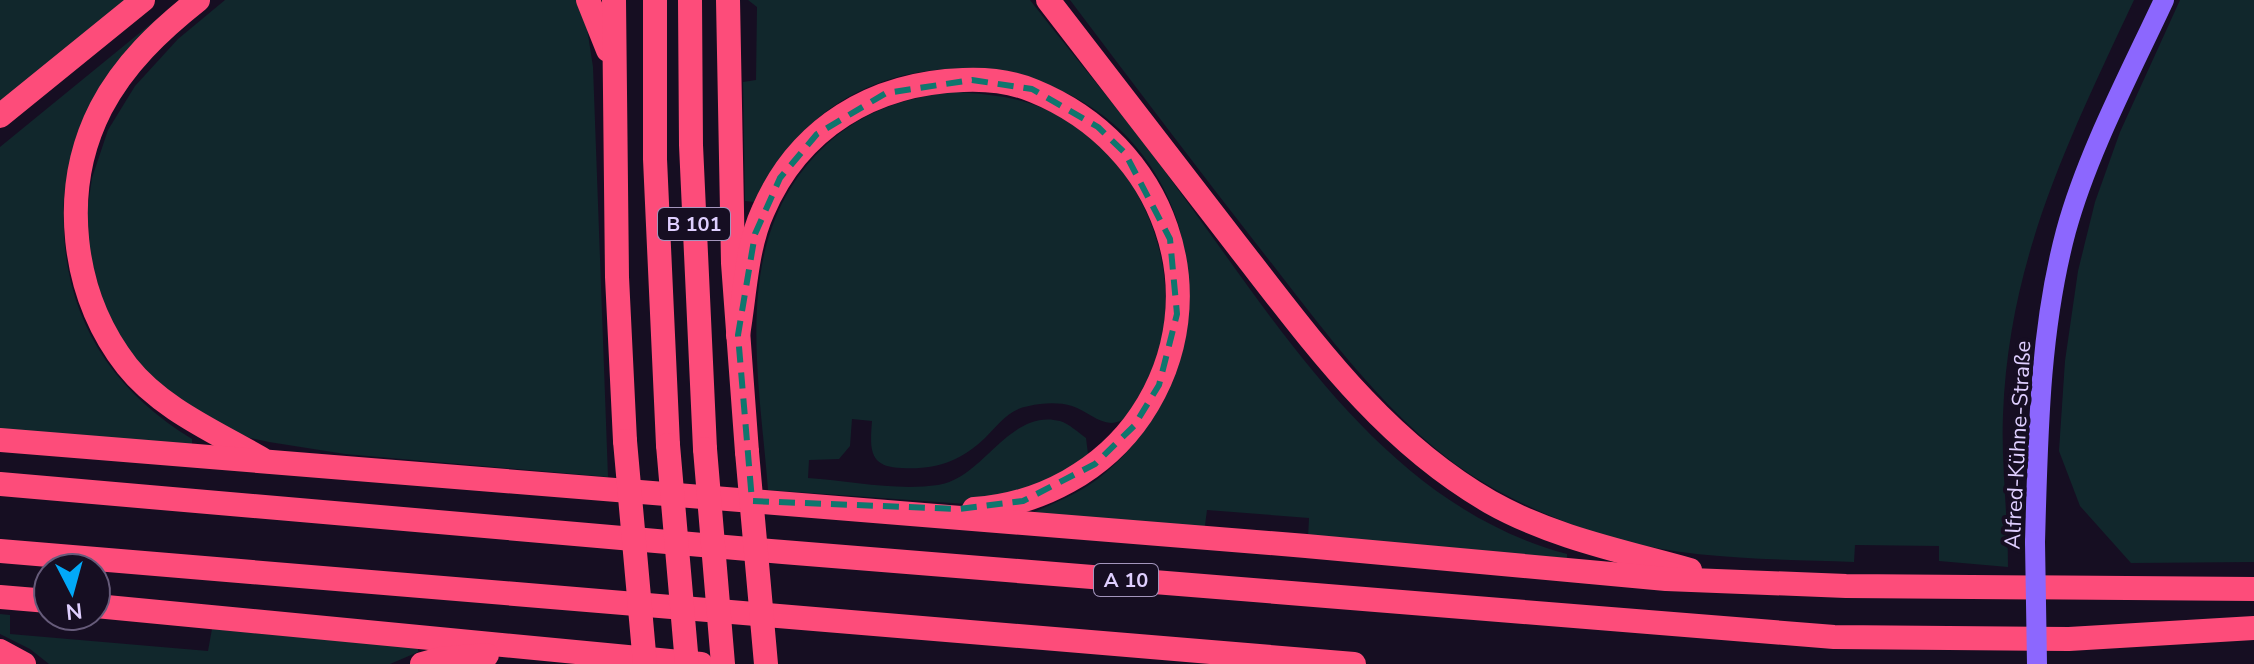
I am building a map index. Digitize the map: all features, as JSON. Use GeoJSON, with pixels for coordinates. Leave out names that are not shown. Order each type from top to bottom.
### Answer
{"type":"FeatureCollection","features":[{"type":"Feature","properties":{"kind":"highway"},"geometry":{"type":"LineString","coordinates":[[0,116],[143,0]]}},
{"type":"Feature","properties":{"kind":"highway"},"geometry":{"type":"LineString","coordinates":[[198,0],[164,26],[138,55],[102,106],[82,157],[77,186],[75,215],[78,254],[89,296],[106,334],[128,367],[154,393],[189,417],[268,462]]}},
{"type":"Feature","properties":{"kind":"highway"},"geometry":{"type":"LineString","coordinates":[[588,0],[613,64]]}},
{"type":"Feature","properties":{"kind":"highway"},"geometry":{"type":"LineString","coordinates":[[614,0],[617,277],[625,441],[666,663]]}},
{"type":"Feature","properties":{"kind":"highway","name":"B 101"},"geometry":{"type":"LineString","coordinates":[[655,0],[655,159],[668,445],[666,663]]}},
{"type":"Feature","properties":{"kind":"highway","name":"B 101"},"geometry":{"type":"LineString","coordinates":[[690,0],[691,145],[705,449],[723,664]]}},
{"type":"Feature","properties":{"kind":"highway","name":"B 101"},"geometry":{"type":"LineString","coordinates":[[728,0],[732,232],[766,664]]}},
{"type":"Feature","properties":{"kind":"highway"},"geometry":{"type":"LineString","coordinates":[[1048,0],[1336,371],[1377,417],[1411,448],[1491,502],[1533,523],[1571,537],[1735,582]]}},
{"type":"Feature","properties":{"kind":"highway"},"geometry":{"type":"LineString","coordinates":[[738,335],[755,234],[761,214],[778,182],[817,134],[839,117],[886,93],[914,84],[961,80],[1032,89],[1098,127],[1125,153],[1153,196],[1176,264],[1177,314],[1167,365],[1159,385],[1134,426],[1095,464],[1052,489],[1023,501],[994,507],[958,509],[768,502]]}},
{"type":"Feature","properties":{"kind":"highway"},"geometry":{"type":"LineString","coordinates":[[0,440],[1306,546],[1599,574],[1735,582],[1940,587],[2254,589]]}},
{"type":"Feature","properties":{"kind":"highway","name":"A 10"},"geometry":{"type":"LineString","coordinates":[[0,484],[783,552],[1834,637],[2069,639],[2254,628]]}},
{"type":"Feature","properties":{"kind":"highway"},"geometry":{"type":"LineString","coordinates":[[0,551],[1354,664]]}},
{"type":"Feature","properties":{"kind":"highway"},"geometry":{"type":"LineString","coordinates":[[0,597],[32,600]]}},
{"type":"Feature","properties":{"kind":"highway"},"geometry":{"type":"LineString","coordinates":[[112,608],[666,663]]}},
{"type":"Feature","properties":{"kind":"highway"},"geometry":{"type":"LineString","coordinates":[[0,651],[24,664]]}},
{"type":"Feature","properties":{"kind":"highway"},"geometry":{"type":"LineString","coordinates":[[422,664],[481,655],[701,664]]}},
{"type":"Feature","properties":{"kind":"main road","name":"Alfred-Kühne-Straße"},"geometry":{"type":"LineString","coordinates":[[2037,664],[2035,542],[2039,402],[2050,309],[2066,230],[2095,150],[2164,0]]}},
{"type":"Feature","properties":{"kind":"highlighted area"},"geometry":{"type":"Polygon","coordinates":[[[972,80],[1032,89],[1098,127],[1125,153],[1170,239],[1177,314],[1159,385],[1134,426],[1095,464],[1023,501],[958,509],[752,501],[738,335],[755,234],[780,178],[817,134],[886,93],[972,80]]]}},
{"type":"Feature","properties":{"kind":"green space"},"geometry":{"type":"Polygon","coordinates":[[[0,0],[133,0],[0,109],[0,0]]]}},
{"type":"Feature","properties":{"kind":"green space"},"geometry":{"type":"Polygon","coordinates":[[[180,0],[163,21],[67,183],[64,232],[67,265],[75,297],[86,326],[101,352],[140,400],[192,439],[192,445],[0,431],[0,147],[180,0]]]}},
{"type":"Feature","properties":{"kind":"green space"},"geometry":{"type":"Polygon","coordinates":[[[225,0],[577,0],[587,28],[593,67],[608,477],[345,454],[250,438],[199,416],[142,369],[110,324],[90,257],[87,212],[92,178],[108,130],[135,86],[178,39],[225,0]]]}},
{"type":"Feature","properties":{"kind":"green space"},"geometry":{"type":"Polygon","coordinates":[[[748,0],[1030,0],[1144,143],[1300,355],[1345,408],[1393,455],[1445,497],[1503,530],[1567,554],[1567,558],[1308,538],[1309,518],[1207,510],[1204,533],[1025,516],[1077,492],[1105,473],[1137,440],[1161,402],[1178,361],[1187,317],[1188,273],[1180,229],[1163,187],[1137,148],[1105,117],[1068,94],[1026,78],[982,70],[938,70],[894,78],[853,95],[816,120],[782,158],[754,202],[745,201],[743,82],[756,80],[757,7],[748,0]]]}},
{"type":"Feature","properties":{"kind":"green space"},"geometry":{"type":"Polygon","coordinates":[[[1070,0],[2134,0],[2087,101],[2046,201],[2017,303],[2003,415],[2008,567],[1939,561],[1939,546],[1855,545],[1854,562],[1736,557],[1648,547],[1575,525],[1529,506],[1465,471],[1421,436],[1355,368],[1070,0]]]}},
{"type":"Feature","properties":{"kind":"green space"},"geometry":{"type":"Polygon","coordinates":[[[2180,0],[2254,0],[2254,562],[2131,563],[2080,506],[2059,451],[2065,361],[2078,271],[2095,202],[2120,132],[2180,0]]]}},
{"type":"Feature","properties":{"kind":"green space"},"geometry":{"type":"Polygon","coordinates":[[[956,92],[1009,98],[1040,107],[1073,124],[1101,147],[1125,174],[1144,206],[1157,241],[1164,277],[1165,314],[1159,350],[1149,376],[1127,417],[1112,423],[1067,405],[1050,403],[1029,406],[1010,414],[976,446],[957,458],[914,468],[891,467],[877,460],[871,440],[872,421],[852,419],[850,446],[839,459],[809,460],[808,478],[889,486],[938,485],[954,480],[969,470],[1026,425],[1042,420],[1063,422],[1086,438],[1088,454],[1083,462],[1035,488],[966,504],[768,490],[757,351],[757,306],[763,261],[775,219],[796,179],[828,143],[856,122],[904,101],[956,92]]]}},
{"type":"Feature","properties":{"kind":"green space"},"geometry":{"type":"Polygon","coordinates":[[[0,614],[10,615],[10,634],[208,651],[212,629],[418,648],[418,652],[390,664],[49,664],[30,649],[0,634],[0,614]]]}}]}
